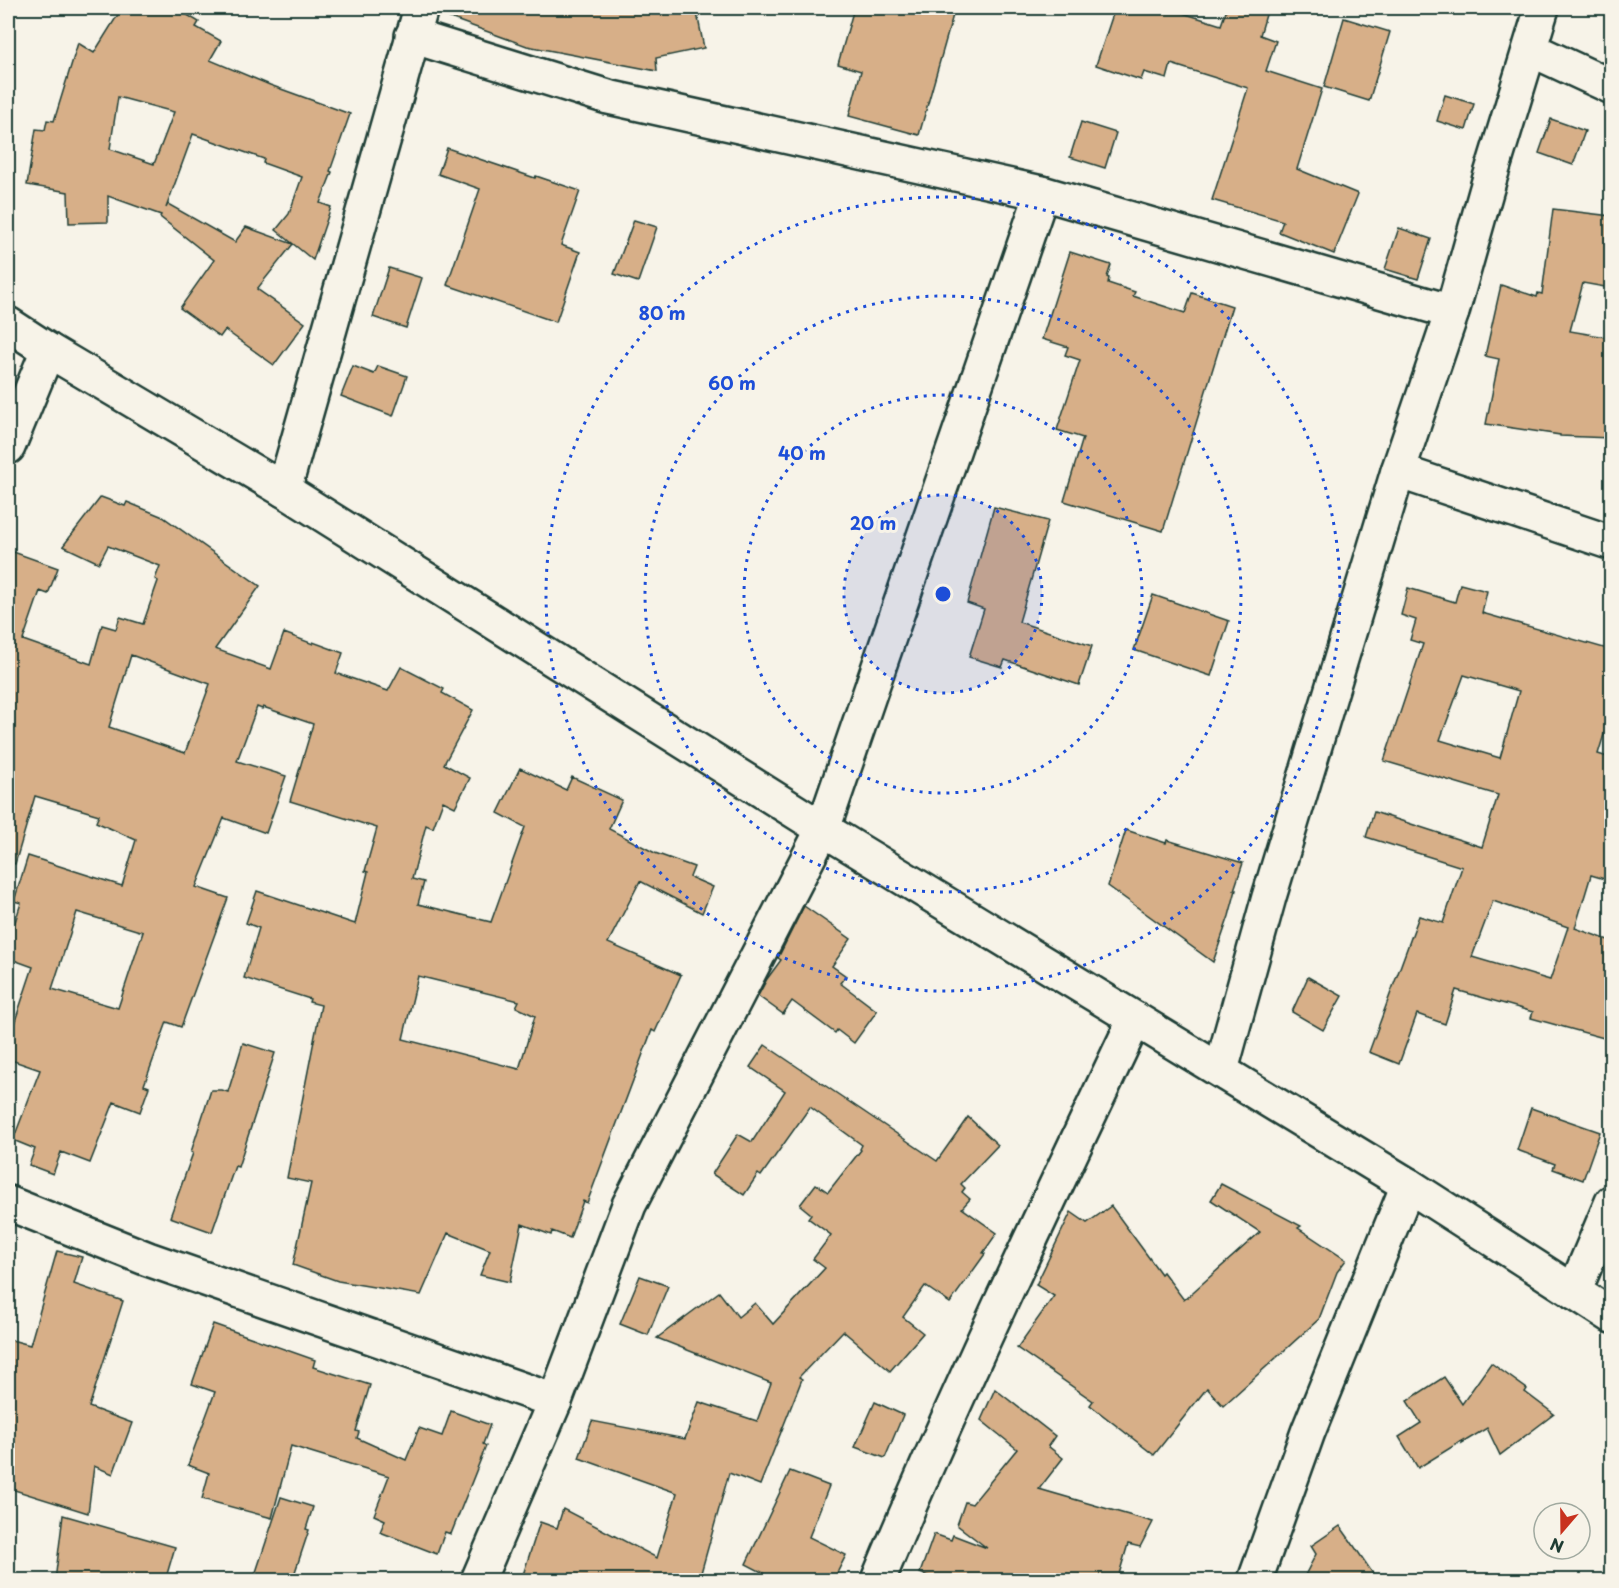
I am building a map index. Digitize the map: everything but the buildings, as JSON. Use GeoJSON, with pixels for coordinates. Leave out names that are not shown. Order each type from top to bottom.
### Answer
{"type":"FeatureCollection","features":[{"type":"Feature","properties":{"kind":"street"},"geometry":{"type":"LineString","coordinates":[[1221,1070],[1269,897],[1398,471],[1452,312],[1542,8]]}},
{"type":"Feature","properties":{"kind":"street"},"geometry":{"type":"LineString","coordinates":[[284,490],[416,22],[608,97],[1042,193],[1452,312]]}},
{"type":"Feature","properties":{"kind":"street"},"geometry":{"type":"LineString","coordinates":[[1530,49],[1611,87]]}},
{"type":"Feature","properties":{"kind":"street"},"geometry":{"type":"LineString","coordinates":[[478,1581],[555,1401],[629,1204],[824,829],[1042,193]]}},
{"type":"Feature","properties":{"kind":"street"},"geometry":{"type":"LineString","coordinates":[[8,324],[284,490],[824,829],[1408,1185],[1611,1316]]}},
{"type":"Feature","properties":{"kind":"street"},"geometry":{"type":"LineString","coordinates":[[8,447],[48,350]]}},
{"type":"Feature","properties":{"kind":"street"},"geometry":{"type":"LineString","coordinates":[[1398,471],[1611,543]]}},
{"type":"Feature","properties":{"kind":"street"},"geometry":{"type":"LineString","coordinates":[[878,1581],[1033,1234],[1135,1019]]}},
{"type":"Feature","properties":{"kind":"street"},"geometry":{"type":"LineString","coordinates":[[1255,1581],[1308,1432],[1408,1185]]}},
{"type":"Feature","properties":{"kind":"street"},"geometry":{"type":"LineString","coordinates":[[1574,1292],[1611,1202]]}},
{"type":"Feature","properties":{"kind":"street"},"geometry":{"type":"LineString","coordinates":[[8,1203],[148,1259],[555,1401]]}}]}
